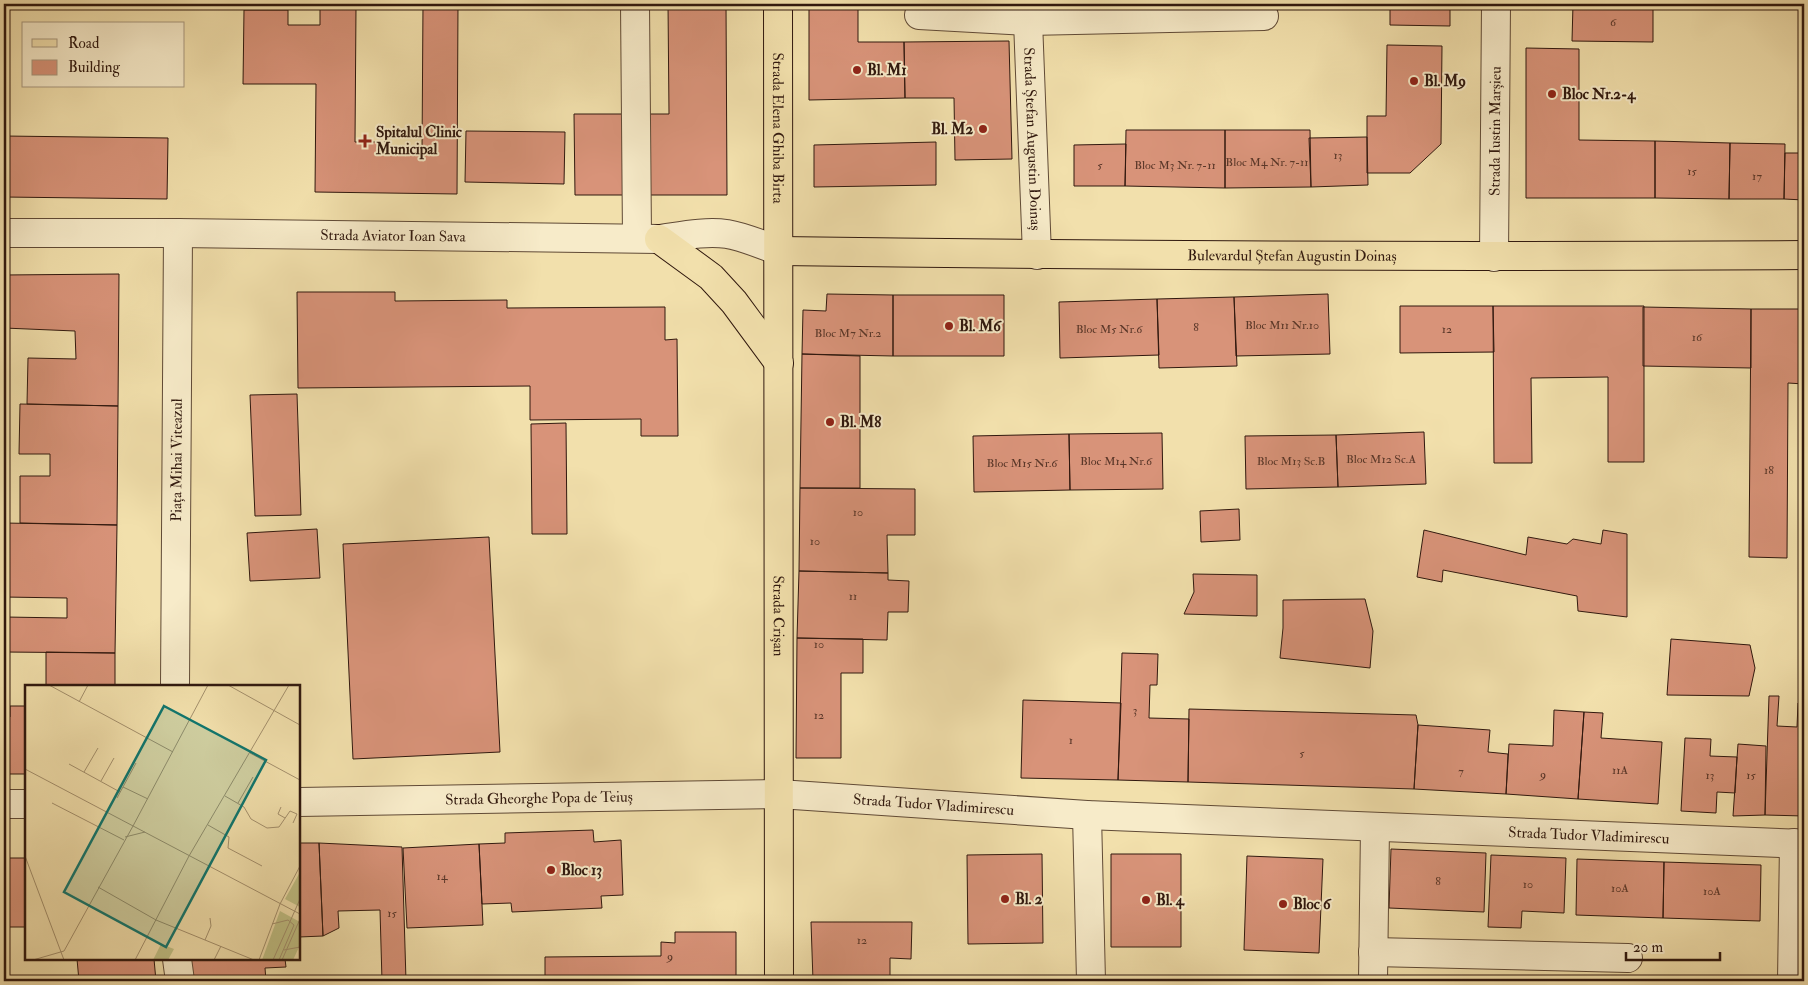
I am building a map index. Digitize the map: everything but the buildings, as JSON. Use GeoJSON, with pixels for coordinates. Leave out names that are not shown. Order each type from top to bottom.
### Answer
{"type":"FeatureCollection","features":[{"type":"Feature","properties":{"kind":"main road","name":"Strada Elena Ghiba Birta"},"geometry":{"type":"LineString","coordinates":[[778,4],[780,251]]}},
{"type":"Feature","properties":{"kind":"main road"},"geometry":{"type":"LineString","coordinates":[[648,239],[711,277],[734,302],[780,363]]}},
{"type":"Feature","properties":{"kind":"main road","name":"Bulevardul Ștefan Augustin Doinaș"},"geometry":{"type":"LineString","coordinates":[[780,251],[1037,255],[1494,257],[1804,255]]}},
{"type":"Feature","properties":{"kind":"main road","name":"Strada Crișan"},"geometry":{"type":"LineString","coordinates":[[779,981],[780,251]]}},
{"type":"Feature","properties":{"kind":"street"},"geometry":{"type":"LineString","coordinates":[[635,4],[648,239]]}},
{"type":"Feature","properties":{"kind":"street","name":"Strada Iustin Marșieu"},"geometry":{"type":"LineString","coordinates":[[1494,257],[1496,4]]}},
{"type":"Feature","properties":{"kind":"street"},"geometry":{"type":"LineString","coordinates":[[919,15],[982,12],[1028,22],[1264,16]]}},
{"type":"Feature","properties":{"kind":"street","name":"Strada Ștefan Augustin Doinaș"},"geometry":{"type":"LineString","coordinates":[[1028,22],[1037,255]]}},
{"type":"Feature","properties":{"kind":"street","name":"Strada Aviator Ioan Sava"},"geometry":{"type":"LineString","coordinates":[[4,233],[178,233],[648,239],[700,234],[726,234],[780,251]]}},
{"type":"Feature","properties":{"kind":"street","name":"Piața Mihai Viteazul"},"geometry":{"type":"LineString","coordinates":[[175,685],[178,233]]}},
{"type":"Feature","properties":{"kind":"street","name":"Strada Gheorghe Popa de Teiuș"},"geometry":{"type":"LineString","coordinates":[[300,802],[779,794]]}},
{"type":"Feature","properties":{"kind":"street","name":"Strada Tudor Vladimirescu"},"geometry":{"type":"LineString","coordinates":[[779,794],[1087,814],[1799,844]]}},
{"type":"Feature","properties":{"kind":"street"},"geometry":{"type":"LineString","coordinates":[[4,804],[25,804]]}},
{"type":"Feature","properties":{"kind":"street"},"geometry":{"type":"LineString","coordinates":[[1087,814],[1091,981]]}},
{"type":"Feature","properties":{"kind":"street"},"geometry":{"type":"LineString","coordinates":[[1373,981],[1375,827]]}},
{"type":"Feature","properties":{"kind":"street"},"geometry":{"type":"LineString","coordinates":[[1792,981],[1799,844]]}},
{"type":"Feature","properties":{"kind":"street"},"geometry":{"type":"LineString","coordinates":[[1373,952],[1628,958]]}},
{"type":"Feature","properties":{"kind":"street"},"geometry":{"type":"LineString","coordinates":[[177,960],[180,981]]}},
{"type":"Feature","properties":{"kind":"place","name":"Bl. M1"},"geometry":{"type":"Point","coordinates":[857,70]}},
{"type":"Feature","properties":{"kind":"place","name":"Bl. M9"},"geometry":{"type":"Point","coordinates":[1414,81]}},
{"type":"Feature","properties":{"kind":"place","name":"Bloc Nr.2-4"},"geometry":{"type":"Point","coordinates":[1552,94]}},
{"type":"Feature","properties":{"kind":"place","name":"Bl. M2"},"geometry":{"type":"Point","coordinates":[983,129]}},
{"type":"Feature","properties":{"kind":"place","name":"Spitalul Clinic Municipal"},"geometry":{"type":"Point","coordinates":[365,141]}},
{"type":"Feature","properties":{"kind":"place","name":"Bl. M6"},"geometry":{"type":"Point","coordinates":[949,326]}},
{"type":"Feature","properties":{"kind":"place","name":"Bl. M8"},"geometry":{"type":"Point","coordinates":[830,422]}},
{"type":"Feature","properties":{"kind":"place","name":"Bloc 13"},"geometry":{"type":"Point","coordinates":[551,870]}},
{"type":"Feature","properties":{"kind":"place","name":"Bl. 2"},"geometry":{"type":"Point","coordinates":[1005,899]}},
{"type":"Feature","properties":{"kind":"place","name":"Bl. 4"},"geometry":{"type":"Point","coordinates":[1146,900]}},
{"type":"Feature","properties":{"kind":"place","name":"Bloc 6"},"geometry":{"type":"Point","coordinates":[1283,904]}}]}
